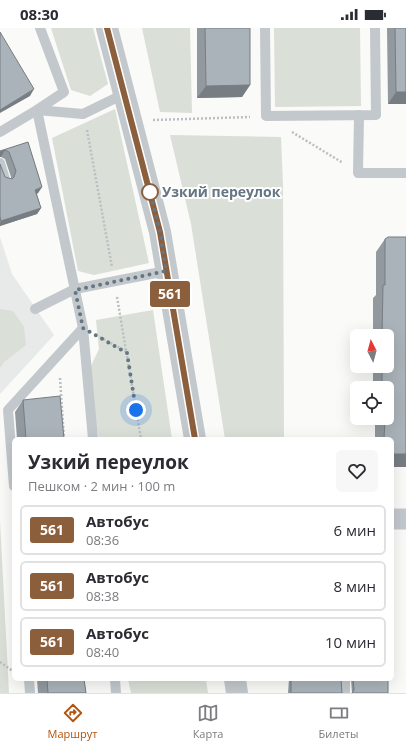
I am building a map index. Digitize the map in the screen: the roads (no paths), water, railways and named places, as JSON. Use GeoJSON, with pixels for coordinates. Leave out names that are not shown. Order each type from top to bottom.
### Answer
{"type":"FeatureCollection","features":[{"type":"Feature","properties":{"kind":"street"},"geometry":{"type":"LineString","coordinates":[[107,28],[160,232],[195,437]]}},
{"type":"Feature","properties":{"kind":"street"},"geometry":{"type":"LineString","coordinates":[[394,519],[406,519]]}},
{"type":"Feature","properties":{"kind":"street"},"geometry":{"type":"LineString","coordinates":[[235,681],[237,693]]}},
{"type":"Feature","properties":{"kind":"lane"},"geometry":{"type":"LineString","coordinates":[[0,132],[64,92],[40,28]]}},
{"type":"Feature","properties":{"kind":"lane"},"geometry":{"type":"LineString","coordinates":[[265,28],[266,116],[376,115],[375,28]]}},
{"type":"Feature","properties":{"kind":"lane"},"geometry":{"type":"LineString","coordinates":[[37,110],[83,114],[124,94]]}},
{"type":"Feature","properties":{"kind":"lane"},"geometry":{"type":"LineString","coordinates":[[37,110],[83,328],[93,437]]}},
{"type":"Feature","properties":{"kind":"lane"},"geometry":{"type":"LineString","coordinates":[[360,115],[358,173],[406,173]]}},
{"type":"Feature","properties":{"kind":"lane"},"geometry":{"type":"LineString","coordinates":[[0,163],[5,179]]}},
{"type":"Feature","properties":{"kind":"lane"},"geometry":{"type":"LineString","coordinates":[[35,309],[75,290],[166,271]]}},
{"type":"Feature","properties":{"kind":"lane"},"geometry":{"type":"LineString","coordinates":[[12,461],[8,410],[83,328]]}},
{"type":"Feature","properties":{"kind":"lane"},"geometry":{"type":"LineString","coordinates":[[29,681],[30,693]]}},
{"type":"Feature","properties":{"kind":"lane"},"geometry":{"type":"LineString","coordinates":[[115,681],[116,693]]}},
{"type":"Feature","properties":{"kind":"lane"},"geometry":{"type":"LineString","coordinates":[[345,681],[345,693]]}},
{"type":"Feature","properties":{"kind":"place","name":"Узкий переулок"},"geometry":{"type":"Point","coordinates":[150,192]}}]}
